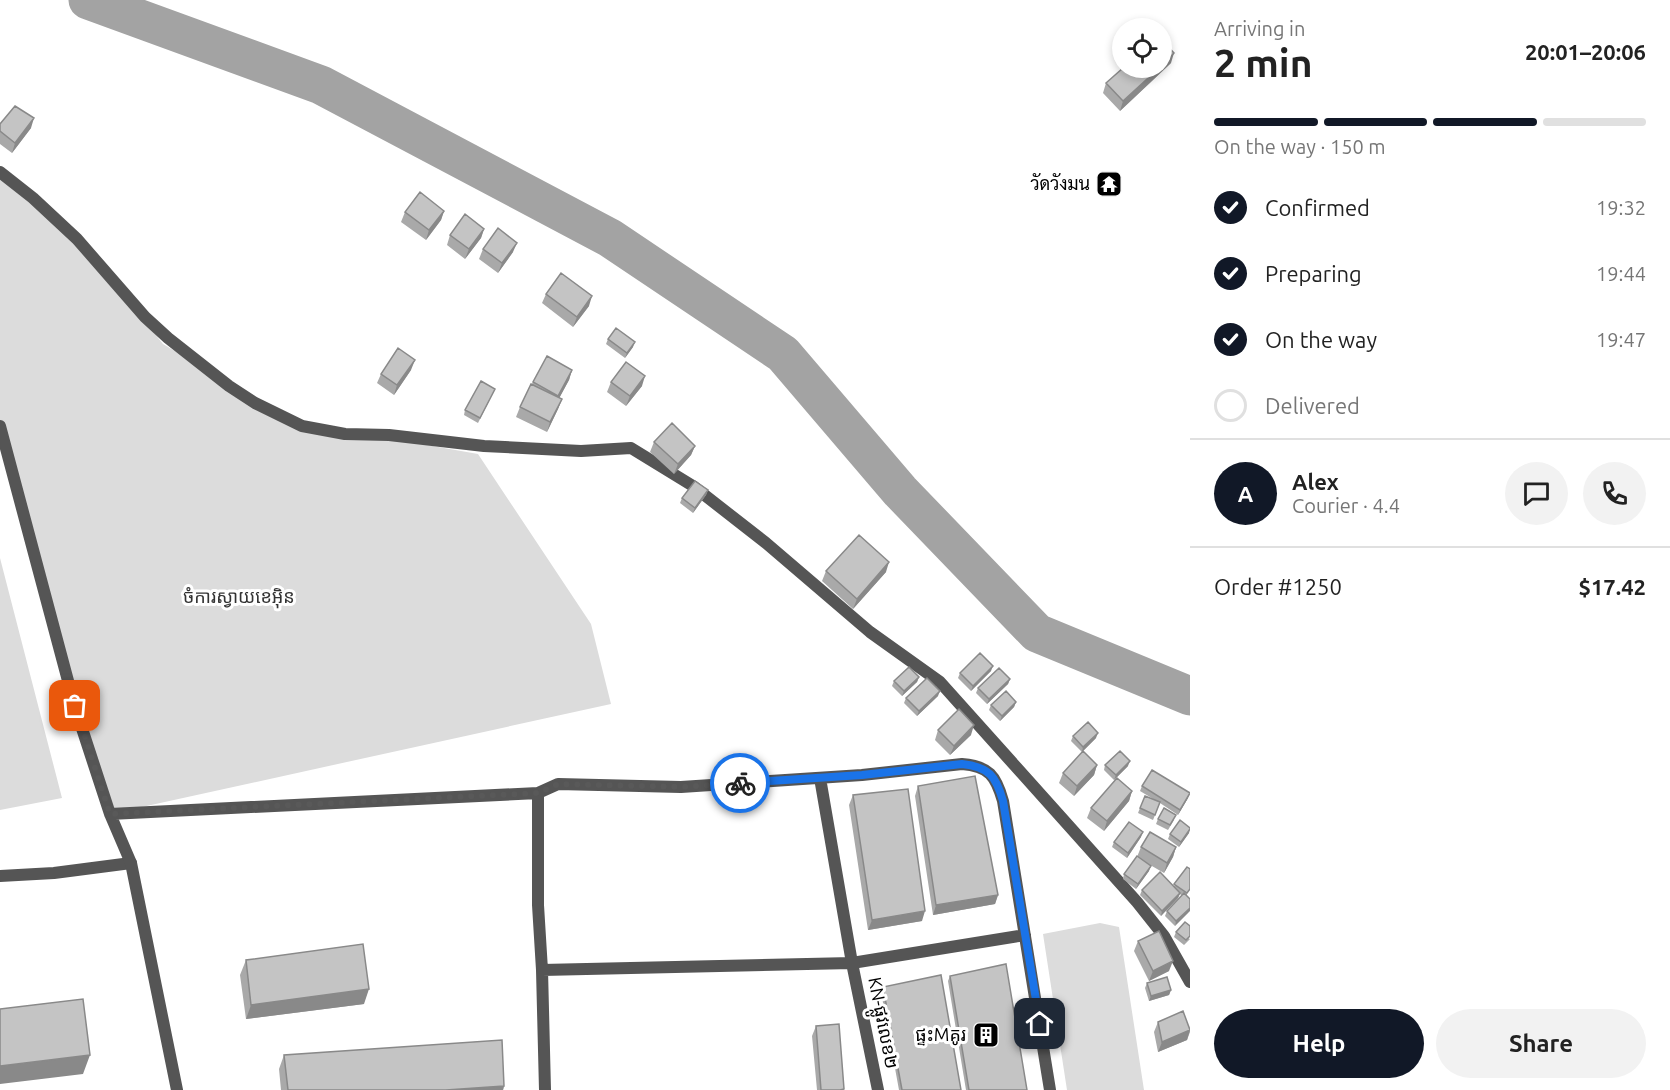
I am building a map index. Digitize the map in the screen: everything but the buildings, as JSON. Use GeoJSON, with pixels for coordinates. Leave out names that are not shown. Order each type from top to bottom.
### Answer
{"type":"FeatureCollection","features":[{"type":"Feature","properties":{"kind":"street"},"geometry":{"type":"LineString","coordinates":[[0,171],[77,239],[145,317],[168,338],[255,404],[302,426],[345,434],[389,435],[484,446],[581,451],[632,448],[693,486],[766,543],[870,632],[940,682],[1124,886],[1164,936],[1190,982]]}},
{"type":"Feature","properties":{"kind":"street"},"geometry":{"type":"LineString","coordinates":[[0,426],[75,706],[110,814],[131,862],[177,1090]]}},
{"type":"Feature","properties":{"kind":"street"},"geometry":{"type":"LineString","coordinates":[[110,814],[538,793],[558,784],[681,787],[820,778],[962,764],[976,765],[989,772],[998,785],[1003,801],[1050,1090]]}},
{"type":"Feature","properties":{"kind":"street","name":"KN-ផ្លូវលេខ២"},"geometry":{"type":"LineString","coordinates":[[820,778],[852,963],[878,1090]]}},
{"type":"Feature","properties":{"kind":"street"},"geometry":{"type":"LineString","coordinates":[[538,793],[538,905],[542,970],[544,1090]]}},
{"type":"Feature","properties":{"kind":"street"},"geometry":{"type":"LineString","coordinates":[[0,876],[54,873],[131,862]]}},
{"type":"Feature","properties":{"kind":"street"},"geometry":{"type":"LineString","coordinates":[[542,970],[852,963],[1025,935]]}},
{"type":"Feature","properties":{"kind":"green space","name":"ចំការស្វាយខេអ៊ិន"},"geometry":{"type":"Polygon","coordinates":[[[0,172],[90,254],[163,344],[296,422],[478,454],[591,624],[611,704],[110,814],[0,426],[0,172]]]}},
{"type":"Feature","properties":{"kind":"green space"},"geometry":{"type":"Polygon","coordinates":[[[0,558],[62,798],[0,810],[0,558]]]}},
{"type":"Feature","properties":{"kind":"green space"},"geometry":{"type":"Polygon","coordinates":[[[1100,923],[1119,927],[1144,1090],[1067,1090],[1043,934],[1100,923]]]}},
{"type":"Feature","properties":{"kind":"waterway"},"geometry":{"type":"LineString","coordinates":[[88,0],[321,85],[610,238],[783,354],[900,491],[1037,633],[1190,696]]}},
{"type":"Feature","properties":{"kind":"way so far"},"geometry":{"type":"LineString","coordinates":[[75,706],[110,814],[538,793],[558,784],[681,787],[740,783]]}},
{"type":"Feature","properties":{"kind":"place","name":"วัดวังมน"},"geometry":{"type":"Point","coordinates":[1109,184]}},
{"type":"Feature","properties":{"kind":"place","name":"ផ្ទះMគូរ"},"geometry":{"type":"Point","coordinates":[986,1035]}},
{"type":"Feature","properties":{"kind":"route"},"geometry":{"type":"LineString","coordinates":[[740,783],[862,775],[962,764],[976,765],[989,772],[998,785],[1003,801],[1040,1024]]}}]}
